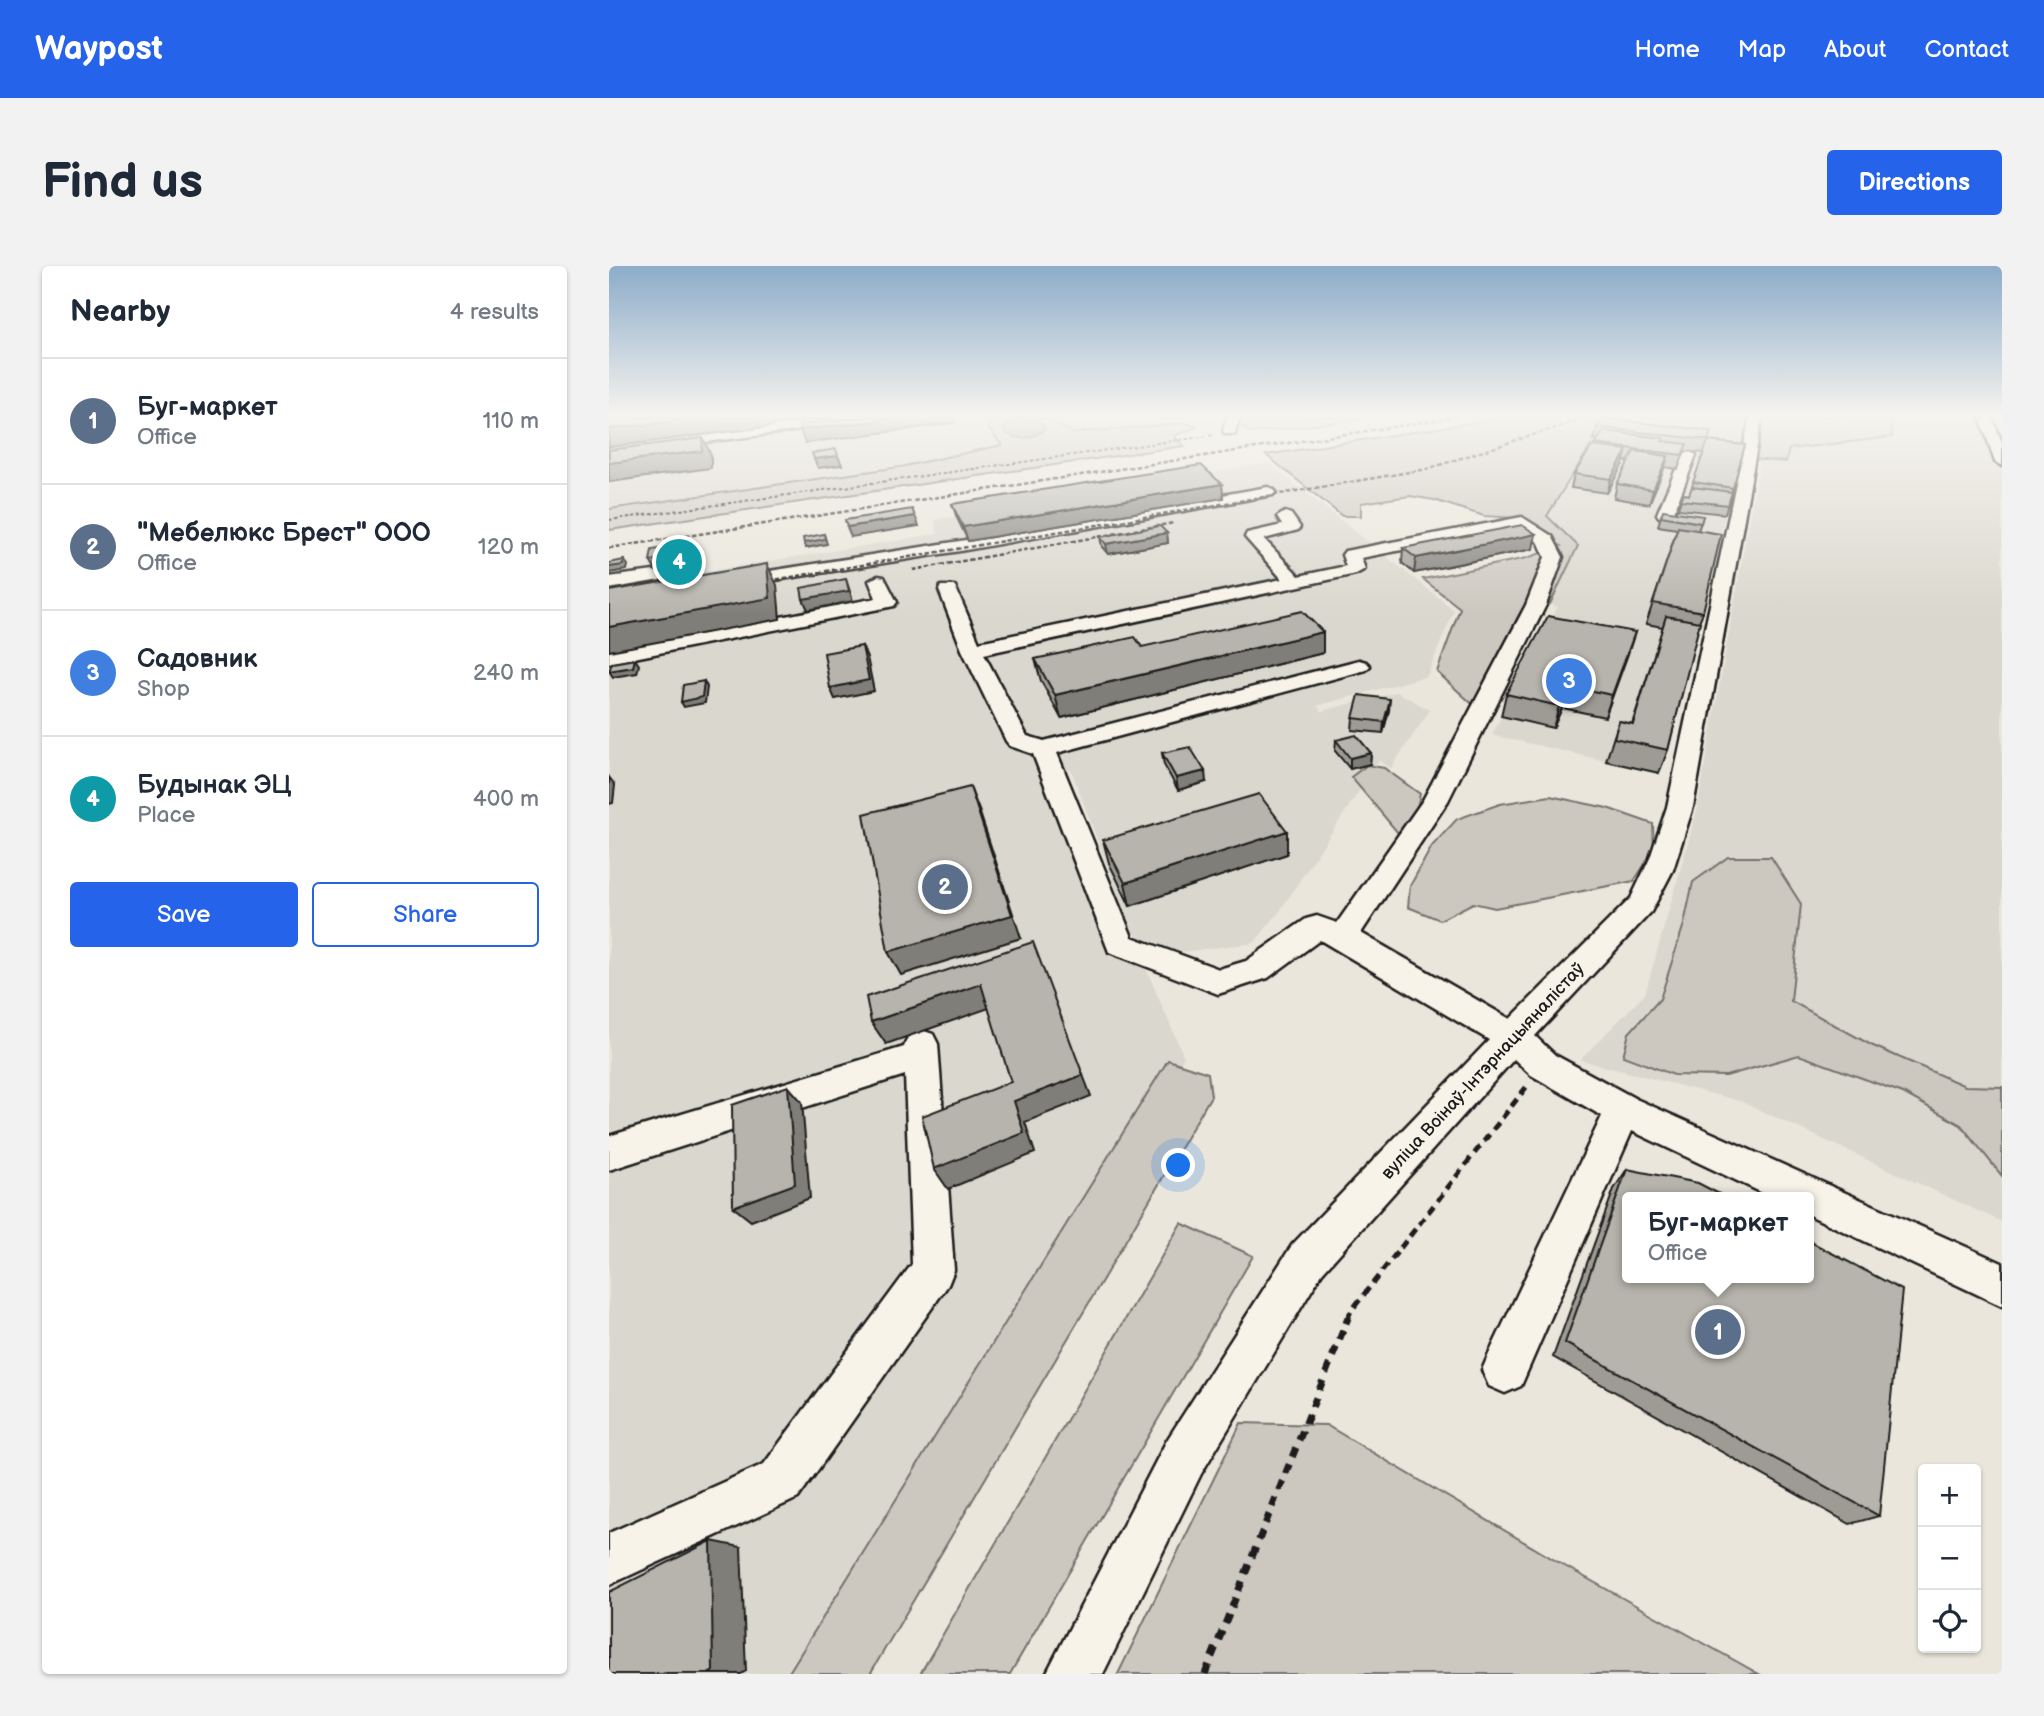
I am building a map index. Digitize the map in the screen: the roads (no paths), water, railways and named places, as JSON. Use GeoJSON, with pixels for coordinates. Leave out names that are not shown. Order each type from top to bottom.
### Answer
{"type":"FeatureCollection","features":[{"type":"Feature","properties":{"kind":"street"},"geometry":{"type":"LineString","coordinates":[[1665,514],[1678,483]]}},
{"type":"Feature","properties":{"kind":"street","name":"вуліца Воінаў-Інтэрнацыяналістаў"},"geometry":{"type":"LineString","coordinates":[[1074,1674],[1184,1457],[1307,1259],[1513,1037],[1641,905],[1656,881],[1668,852],[1680,807],[1743,483]]}},
{"type":"Feature","properties":{"kind":"street"},"geometry":{"type":"LineString","coordinates":[[717,584],[960,546],[1268,492]]}},
{"type":"Feature","properties":{"kind":"street"},"geometry":{"type":"LineString","coordinates":[[1285,517],[1292,527],[1253,537],[1295,582]]}},
{"type":"Feature","properties":{"kind":"street"},"geometry":{"type":"LineString","coordinates":[[972,650],[1356,569],[1351,555],[1522,522],[1546,540],[1554,557],[1536,605],[1435,801],[1343,937]]}},
{"type":"Feature","properties":{"kind":"street"},"geometry":{"type":"LineString","coordinates":[[609,583],[654,576]]}},
{"type":"Feature","properties":{"kind":"street"},"geometry":{"type":"LineString","coordinates":[[609,657],[887,602],[877,581]]}},
{"type":"Feature","properties":{"kind":"street"},"geometry":{"type":"LineString","coordinates":[[949,590],[972,650],[1018,741],[1043,749],[1359,666]]}},
{"type":"Feature","properties":{"kind":"street"},"geometry":{"type":"LineString","coordinates":[[1043,749],[1120,944],[1218,982],[1257,971],[1317,927],[1343,937],[1513,1037],[1543,1065],[1623,1110],[1800,1192]]}},
{"type":"Feature","properties":{"kind":"street"},"geometry":{"type":"LineString","coordinates":[[609,1153],[921,1050],[933,1270],[781,1481],[609,1559]]}},
{"type":"Feature","properties":{"kind":"street"},"geometry":{"type":"LineString","coordinates":[[1506,1370],[1623,1110]]}},
{"type":"Feature","properties":{"kind":"street"},"geometry":{"type":"LineString","coordinates":[[1814,1199],[2002,1286]]}},
{"type":"Feature","properties":{"kind":"railway"},"geometry":{"type":"LineString","coordinates":[[609,548],[1031,483]]}},
{"type":"Feature","properties":{"kind":"railway"},"geometry":{"type":"LineString","coordinates":[[756,583],[1346,483]]}},
{"type":"Feature","properties":{"kind":"railway"},"geometry":{"type":"LineString","coordinates":[[913,570],[1174,523]]}},
{"type":"Feature","properties":{"kind":"place","name":"Будынак ЭЦ"},"geometry":{"type":"Point","coordinates":[679,562]}},
{"type":"Feature","properties":{"kind":"place","name":"Садовник"},"geometry":{"type":"Point","coordinates":[1569,681]}},
{"type":"Feature","properties":{"kind":"place","name":"\"Мебелюкс Брест\" ООО"},"geometry":{"type":"Point","coordinates":[945,887]}},
{"type":"Feature","properties":{"kind":"place","name":"Буг-маркет"},"geometry":{"type":"Point","coordinates":[1718,1332]}}]}
